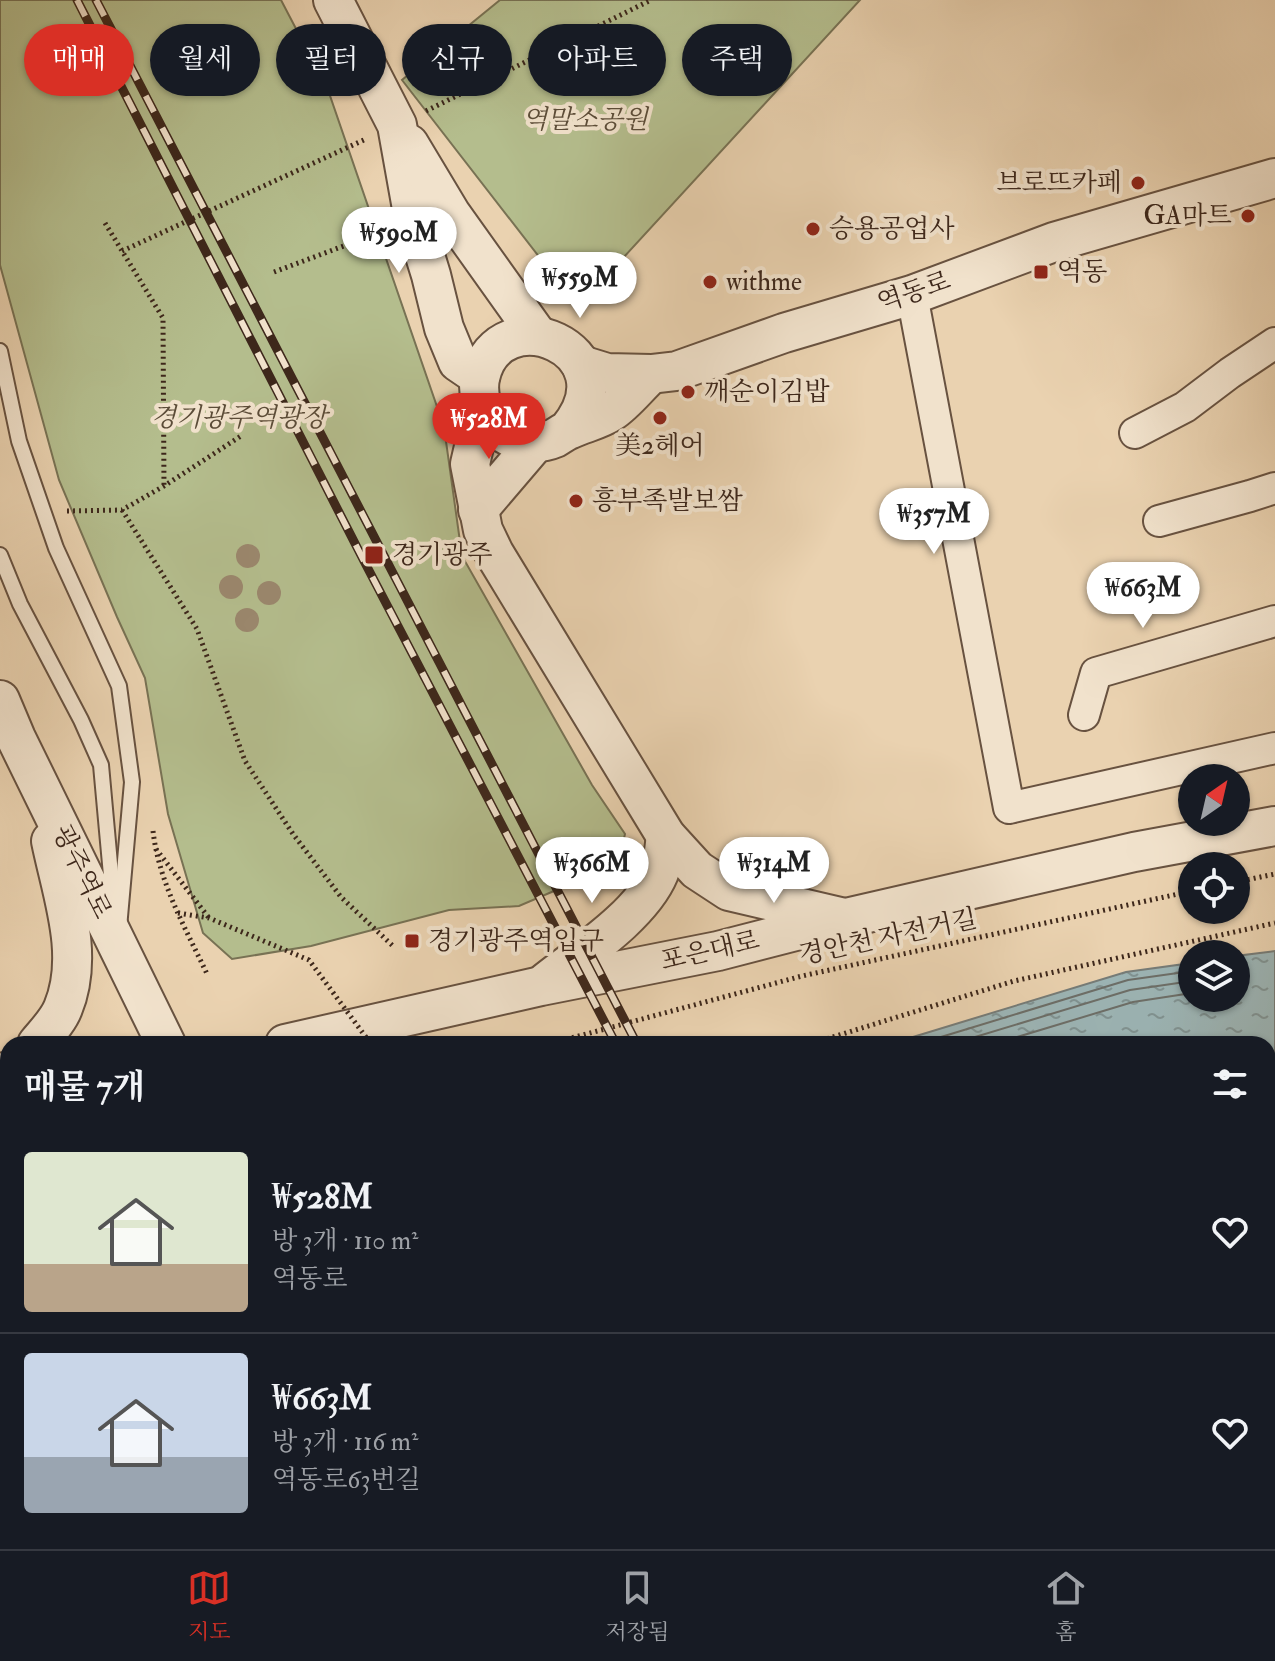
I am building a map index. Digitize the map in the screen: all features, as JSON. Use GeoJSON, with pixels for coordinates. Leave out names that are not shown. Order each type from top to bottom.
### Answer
{"type":"FeatureCollection","features":[{"type":"Feature","properties":{"kind":"street"},"geometry":{"type":"LineString","coordinates":[[333,0],[397,125],[451,214],[538,336]]}},
{"type":"Feature","properties":{"kind":"street"},"geometry":{"type":"LineString","coordinates":[[397,125],[414,220],[444,328],[458,362],[482,392],[491,422],[504,434],[519,441],[552,436],[611,412],[651,374]]}},
{"type":"Feature","properties":{"kind":"street","name":"역동로"},"geometry":{"type":"LineString","coordinates":[[581,365],[607,373],[677,371],[784,333],[912,295],[1054,242],[1275,178]]}},
{"type":"Feature","properties":{"kind":"street"},"geometry":{"type":"LineString","coordinates":[[912,295],[1009,808],[1275,748]]}},
{"type":"Feature","properties":{"kind":"street"},"geometry":{"type":"LineString","coordinates":[[478,510],[552,436],[579,416],[586,400],[586,382],[581,365],[570,350],[555,340],[538,336],[518,337],[501,345],[488,359],[470,464],[478,510],[483,530],[494,553],[666,836],[697,870],[729,891],[846,918]]}},
{"type":"Feature","properties":{"kind":"street"},"geometry":{"type":"LineString","coordinates":[[1135,433],[1185,407],[1275,343]]}},
{"type":"Feature","properties":{"kind":"street"},"geometry":{"type":"LineString","coordinates":[[1159,521],[1275,488]]}},
{"type":"Feature","properties":{"kind":"street"},"geometry":{"type":"LineString","coordinates":[[1084,715],[1096,673],[1275,621]]}},
{"type":"Feature","properties":{"kind":"street","name":"광주역로"},"geometry":{"type":"LineString","coordinates":[[0,700],[162,1036]]}},
{"type":"Feature","properties":{"kind":"street"},"geometry":{"type":"LineString","coordinates":[[38,784],[67,917],[73,971],[63,1011],[43,1036]]}},
{"type":"Feature","properties":{"kind":"street","name":"포은대로"},"geometry":{"type":"LineString","coordinates":[[320,1036],[541,986],[718,951],[846,918],[1134,852],[1275,826]]}},
{"type":"Feature","properties":{"kind":"street"},"geometry":{"type":"LineString","coordinates":[[541,986],[627,917],[648,894],[660,872],[666,836]]}},
{"type":"Feature","properties":{"kind":"lane"},"geometry":{"type":"LineString","coordinates":[[0,351],[19,441],[56,548],[119,686],[132,782],[118,944]]}},
{"type":"Feature","properties":{"kind":"lane"},"geometry":{"type":"LineString","coordinates":[[0,555],[20,604],[101,765],[118,944]]}},
{"type":"Feature","properties":{"kind":"path"},"geometry":{"type":"LineString","coordinates":[[274,272],[414,220]]}},
{"type":"Feature","properties":{"kind":"path"},"geometry":{"type":"LineString","coordinates":[[105,223],[163,318],[164,486]]}},
{"type":"Feature","properties":{"kind":"path"},"geometry":{"type":"LineString","coordinates":[[62,511],[122,510],[241,436]]}},
{"type":"Feature","properties":{"kind":"path"},"geometry":{"type":"LineString","coordinates":[[122,510],[197,629],[245,761],[293,834],[341,897],[395,948]]}},
{"type":"Feature","properties":{"kind":"path"},"geometry":{"type":"LineString","coordinates":[[155,847],[209,918]]}},
{"type":"Feature","properties":{"kind":"path"},"geometry":{"type":"LineString","coordinates":[[1250,879],[1275,874]]}},
{"type":"Feature","properties":{"kind":"path","name":"경안천 자전거길"},"geometry":{"type":"LineString","coordinates":[[579,1036],[802,976],[1178,894]]}},
{"type":"Feature","properties":{"kind":"path"},"geometry":{"type":"LineString","coordinates":[[178,913],[209,918],[309,960],[365,1036]]}},
{"type":"Feature","properties":{"kind":"path"},"geometry":{"type":"LineString","coordinates":[[836,1036],[1014,981],[1275,923]]}},
{"type":"Feature","properties":{"kind":"green space","name":"경기광주역광장"},"geometry":{"type":"Polygon","coordinates":[[[0,0],[281,0],[294,24],[276,24],[276,96],[330,96],[444,427],[462,556],[592,785],[625,834],[620,856],[589,876],[519,906],[449,910],[311,946],[232,959],[203,933],[168,814],[145,678],[59,480],[0,265],[0,0]]]}},
{"type":"Feature","properties":{"kind":"green space","name":"역말소공원"},"geometry":{"type":"Polygon","coordinates":[[[500,0],[860,0],[792,74],[792,24],[682,24],[682,96],[772,96],[578,307],[414,96],[512,96],[512,24],[471,24],[500,0]]]}},
{"type":"Feature","properties":{"kind":"water"},"geometry":{"type":"Polygon","coordinates":[[[1275,951],[1275,1036],[916,1036],[1126,972],[1178,965],[1178,1012],[1250,1012],[1250,954],[1275,951]]]}},
{"type":"Feature","properties":{"kind":"railway"},"geometry":{"type":"LineString","coordinates":[[77,0],[612,1036]]}},
{"type":"Feature","properties":{"kind":"railway"},"geometry":{"type":"LineString","coordinates":[[96,0],[633,1036]]}},
{"type":"Feature","properties":{"kind":"place","name":"브로뜨카페"},"geometry":{"type":"Point","coordinates":[1138,183]}},
{"type":"Feature","properties":{"kind":"place","name":"GA마트"},"geometry":{"type":"Point","coordinates":[1248,216]}},
{"type":"Feature","properties":{"kind":"place","name":"승용공업사"},"geometry":{"type":"Point","coordinates":[813,229]}},
{"type":"Feature","properties":{"kind":"place","name":"역동"},"geometry":{"type":"Point","coordinates":[1041,272]}},
{"type":"Feature","properties":{"kind":"place","name":"withme"},"geometry":{"type":"Point","coordinates":[710,282]}},
{"type":"Feature","properties":{"kind":"place","name":"깨순이김밥"},"geometry":{"type":"Point","coordinates":[688,392]}},
{"type":"Feature","properties":{"kind":"place","name":"美2헤어"},"geometry":{"type":"Point","coordinates":[660,418]}},
{"type":"Feature","properties":{"kind":"place","name":"흥부족발보쌈"},"geometry":{"type":"Point","coordinates":[576,501]}},
{"type":"Feature","properties":{"kind":"place","name":"경기광주"},"geometry":{"type":"Point","coordinates":[374,555]}},
{"type":"Feature","properties":{"kind":"place","name":"경기광주역입구"},"geometry":{"type":"Point","coordinates":[412,941]}}]}
